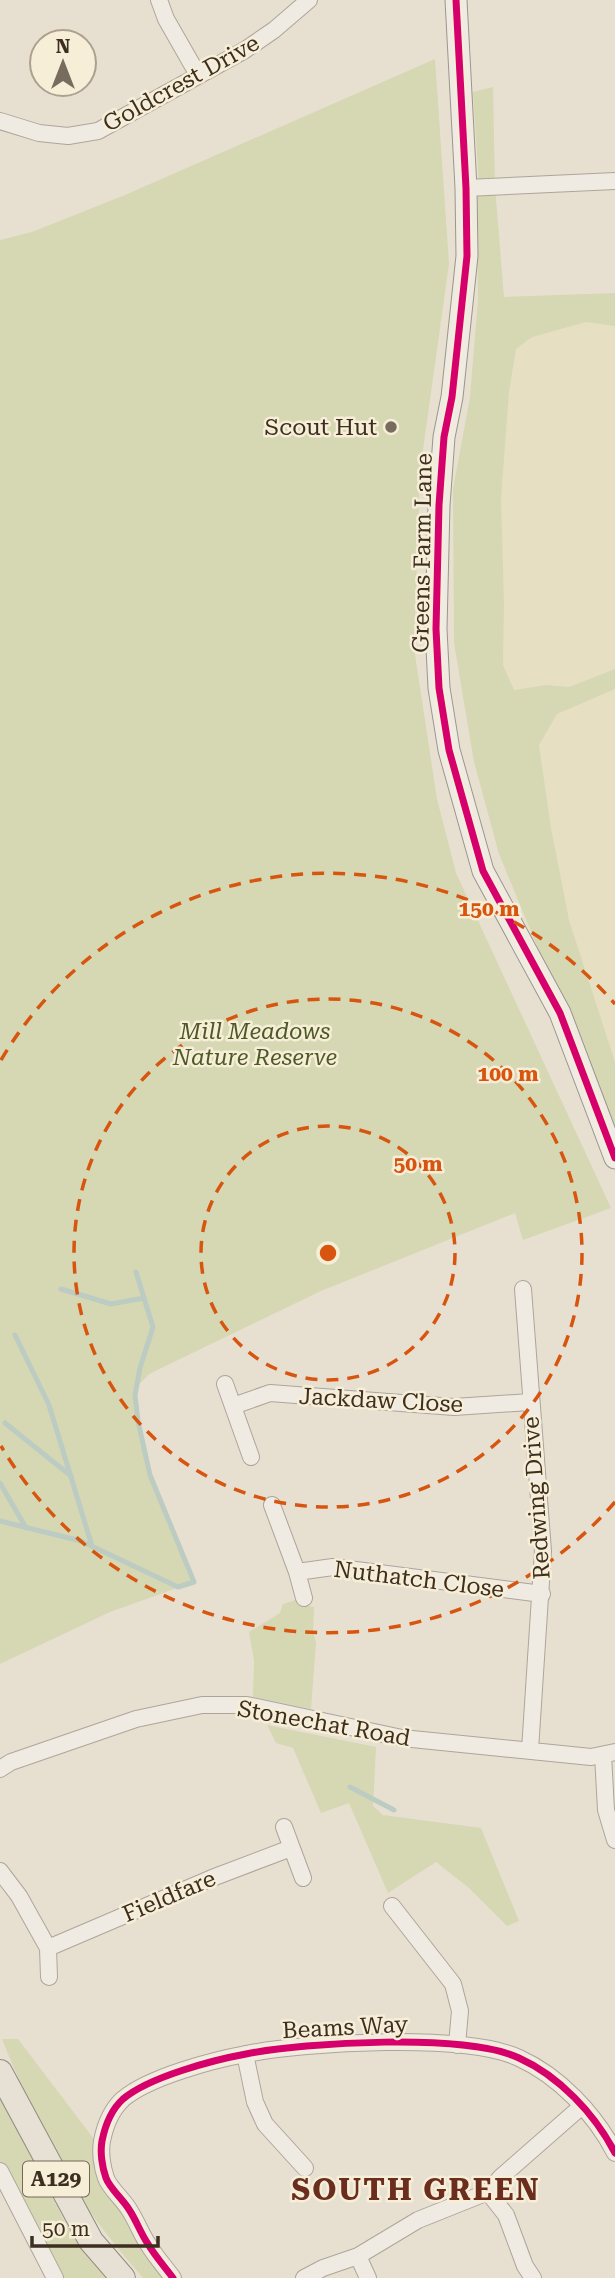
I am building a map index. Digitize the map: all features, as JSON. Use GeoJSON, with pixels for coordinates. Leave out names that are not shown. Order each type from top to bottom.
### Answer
{"type":"FeatureCollection","features":[{"type":"Feature","properties":{"kind":"main road","name":"A129"},"geometry":{"type":"LineString","coordinates":[[0,2072],[91,2241],[123,2278]]}},
{"type":"Feature","properties":{"kind":"street"},"geometry":{"type":"LineString","coordinates":[[159,0],[166,19],[198,75]]}},
{"type":"Feature","properties":{"kind":"street","name":"Goldcrest Drive"},"geometry":{"type":"LineString","coordinates":[[0,121],[39,134],[68,136],[98,131],[245,50],[309,0]]}},
{"type":"Feature","properties":{"kind":"street","name":"Greens Farm Lane"},"geometry":{"type":"LineString","coordinates":[[456,0],[467,256],[452,397],[444,437],[439,505],[436,629],[439,688],[449,750],[483,871],[559,1013],[615,1158]]}},
{"type":"Feature","properties":{"kind":"street"},"geometry":{"type":"LineString","coordinates":[[466,188],[615,181]]}},
{"type":"Feature","properties":{"kind":"street","name":"Redwing Drive"},"geometry":{"type":"LineString","coordinates":[[523,1289],[543,1551],[530,1750]]}},
{"type":"Feature","properties":{"kind":"street"},"geometry":{"type":"LineString","coordinates":[[225,1384],[251,1457]]}},
{"type":"Feature","properties":{"kind":"street","name":"Jackdaw Close"},"geometry":{"type":"LineString","coordinates":[[233,1406],[270,1393],[454,1407],[530,1402]]}},
{"type":"Feature","properties":{"kind":"street"},"geometry":{"type":"LineString","coordinates":[[272,1505],[304,1598]]}},
{"type":"Feature","properties":{"kind":"street","name":"Nuthatch Close"},"geometry":{"type":"LineString","coordinates":[[297,1572],[333,1567],[542,1594]]}},
{"type":"Feature","properties":{"kind":"street","name":"Stonechat Road"},"geometry":{"type":"LineString","coordinates":[[0,1769],[11,1762],[136,1719],[202,1705],[247,1705],[402,1738],[591,1757],[609,1754]]}},
{"type":"Feature","properties":{"kind":"street"},"geometry":{"type":"LineString","coordinates":[[609,1754],[606,1810],[615,1840]]}},
{"type":"Feature","properties":{"kind":"street"},"geometry":{"type":"LineString","coordinates":[[284,1826],[303,1878]]}},
{"type":"Feature","properties":{"kind":"street","name":"Fieldfare"},"geometry":{"type":"LineString","coordinates":[[48,1948],[212,1878],[291,1848]]}},
{"type":"Feature","properties":{"kind":"street"},"geometry":{"type":"LineString","coordinates":[[0,1871],[19,1896],[48,1948],[49,1977]]}},
{"type":"Feature","properties":{"kind":"street"},"geometry":{"type":"LineString","coordinates":[[392,1906],[453,1984],[460,2011],[457,2045]]}},
{"type":"Feature","properties":{"kind":"street","name":"Beams Way"},"geometry":{"type":"LineString","coordinates":[[173,2278],[149,2248],[130,2211],[106,2181],[101,2143],[106,2124],[121,2100],[146,2085],[245,2054],[339,2045],[446,2043],[517,2057],[547,2073],[582,2106],[615,2153]]}},
{"type":"Feature","properties":{"kind":"street"},"geometry":{"type":"LineString","coordinates":[[245,2054],[255,2102],[265,2124],[305,2168]]}},
{"type":"Feature","properties":{"kind":"street"},"geometry":{"type":"LineString","coordinates":[[304,2278],[358,2256],[418,2220],[488,2192],[501,2177],[582,2106]]}},
{"type":"Feature","properties":{"kind":"street"},"geometry":{"type":"LineString","coordinates":[[0,2171],[55,2278]]}},
{"type":"Feature","properties":{"kind":"street"},"geometry":{"type":"LineString","coordinates":[[488,2192],[506,2215],[525,2266],[533,2278]]}},
{"type":"Feature","properties":{"kind":"street"},"geometry":{"type":"LineString","coordinates":[[358,2256],[368,2278]]}},
{"type":"Feature","properties":{"kind":"shaded area"},"geometry":{"type":"Polygon","coordinates":[[[586,322],[615,326],[615,669],[569,687],[546,685],[514,690],[503,665],[501,499],[509,392],[516,349],[532,337],[586,322]]]}},
{"type":"Feature","properties":{"kind":"shaded area"},"geometry":{"type":"Polygon","coordinates":[[[615,689],[615,1062],[569,920],[551,828],[539,745],[557,714],[615,689]]]}},
{"type":"Feature","properties":{"kind":"green space","name":"Mill Meadows Nature Reserve"},"geometry":{"type":"Polygon","coordinates":[[[435,59],[449,264],[420,471],[414,648],[437,799],[456,873],[611,1208],[523,1240],[515,1213],[321,1291],[149,1374],[138,1386],[135,1402],[138,1425],[154,1482],[194,1582],[110,1612],[0,1664],[0,240],[32,232],[125,195],[435,59]]]}},
{"type":"Feature","properties":{"kind":"green space"},"geometry":{"type":"Polygon","coordinates":[[[493,87],[495,187],[504,297],[615,293],[615,326],[586,322],[532,337],[516,349],[509,392],[501,499],[503,665],[514,690],[546,685],[569,687],[615,669],[615,689],[557,714],[539,745],[551,828],[569,920],[615,1062],[615,1125],[568,1021],[499,854],[474,762],[454,643],[453,489],[470,397],[478,299],[479,187],[473,92],[493,87]]]}},
{"type":"Feature","properties":{"kind":"green space"},"geometry":{"type":"Polygon","coordinates":[[[311,1595],[309,1606],[314,1607],[313,1632],[316,1643],[311,1709],[253,1697],[254,1660],[249,1632],[280,1613],[283,1604],[311,1595]]]}},
{"type":"Feature","properties":{"kind":"green space"},"geometry":{"type":"Polygon","coordinates":[[[267,1725],[376,1747],[373,1806],[383,1815],[481,1828],[519,1921],[507,1926],[469,1888],[436,1862],[388,1893],[349,1803],[321,1813],[293,1748],[276,1743],[267,1725]]]}},
{"type":"Feature","properties":{"kind":"green space"},"geometry":{"type":"Polygon","coordinates":[[[2,2039],[18,2039],[94,2139],[100,2173],[136,2238],[169,2278],[143,2278],[86,2206],[58,2161],[2,2039]]]}},
{"type":"Feature","properties":{"kind":"green space"},"geometry":{"type":"Polygon","coordinates":[[[0,2095],[67,2226],[106,2278],[52,2278],[0,2172],[0,2095]]]}},
{"type":"Feature","properties":{"kind":"waterway"},"geometry":{"type":"LineString","coordinates":[[0,1521],[81,1541],[178,1587],[194,1582],[150,1475],[138,1421],[135,1395],[153,1327],[136,1272]]}},
{"type":"Feature","properties":{"kind":"waterway"},"geometry":{"type":"LineString","coordinates":[[61,1289],[111,1304],[144,1298]]}},
{"type":"Feature","properties":{"kind":"waterway"},"geometry":{"type":"LineString","coordinates":[[15,1335],[49,1405],[92,1546]]}},
{"type":"Feature","properties":{"kind":"waterway"},"geometry":{"type":"LineString","coordinates":[[5,1423],[71,1476]]}},
{"type":"Feature","properties":{"kind":"waterway"},"geometry":{"type":"LineString","coordinates":[[0,1483],[26,1528]]}},
{"type":"Feature","properties":{"kind":"waterway"},"geometry":{"type":"LineString","coordinates":[[350,1787],[394,1810]]}},
{"type":"Feature","properties":{"kind":"cycle path"},"geometry":{"type":"LineString","coordinates":[[456,0],[467,256],[452,397],[444,437],[439,505],[436,629],[439,688],[449,750],[483,871],[560,1013],[615,1158]]}},
{"type":"Feature","properties":{"kind":"cycle path"},"geometry":{"type":"LineString","coordinates":[[173,2278],[108,2182],[102,2164],[101,2145],[110,2118],[123,2099],[149,2084],[199,2065],[273,2050],[345,2043],[425,2043],[495,2050],[534,2066],[562,2086],[597,2124],[615,2153]]}},
{"type":"Feature","properties":{"kind":"place","name":"Scout Hut"},"geometry":{"type":"Point","coordinates":[391,427]}},
{"type":"Feature","properties":{"kind":"district","name":"SOUTH GREEN"},"geometry":{"type":"Point","coordinates":[416,2190]}}]}
